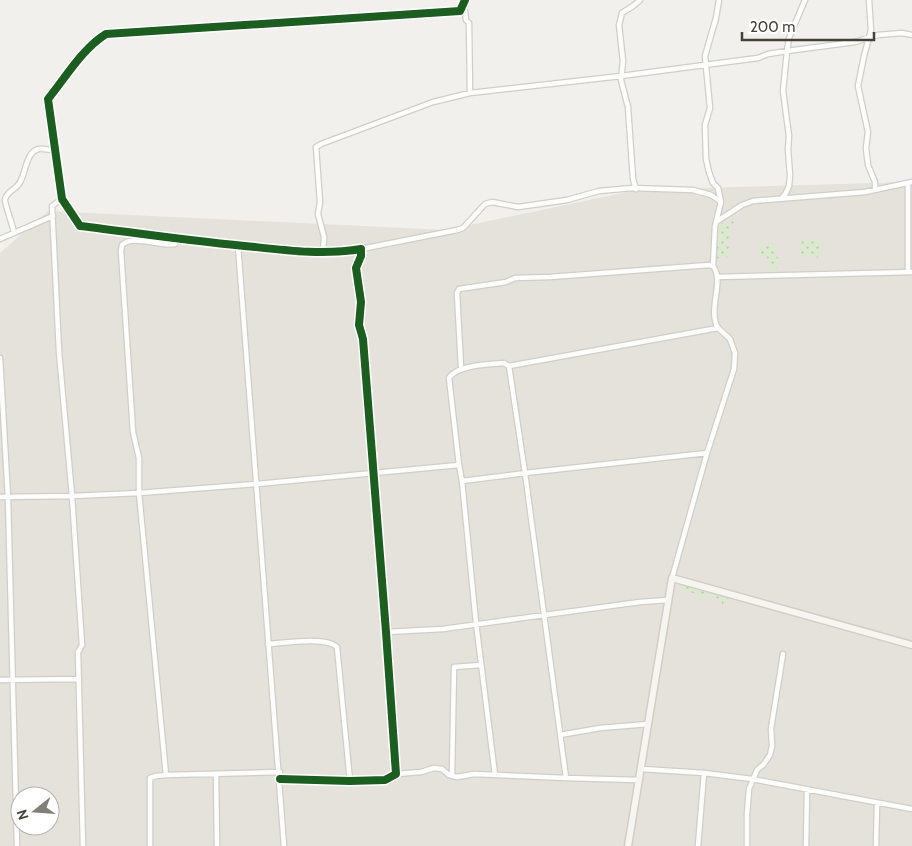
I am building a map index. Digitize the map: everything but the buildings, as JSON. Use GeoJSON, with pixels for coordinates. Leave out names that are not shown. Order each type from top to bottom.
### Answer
{"type":"FeatureCollection","features":[{"type":"Feature","properties":{"kind":"street"},"geometry":{"type":"LineString","coordinates":[[466,0],[460,11],[106,34],[87,50],[48,99],[62,198],[80,226],[238,246],[313,253],[342,252],[457,230],[463,228],[485,204],[492,202],[518,208],[567,200],[599,191],[636,189],[693,190],[711,195],[721,202]]}},
{"type":"Feature","properties":{"kind":"street"},"geometry":{"type":"LineString","coordinates":[[636,189],[633,179],[628,107],[621,76],[623,61],[620,15],[640,0]]}},
{"type":"Feature","properties":{"kind":"street"},"geometry":{"type":"LineString","coordinates":[[628,846],[672,578],[707,453],[734,369],[735,353],[730,338],[716,324],[714,300],[717,277],[713,266],[713,243],[721,202],[718,188],[711,180],[706,159],[705,125],[710,108],[705,56],[719,0]]}},
{"type":"Feature","properties":{"kind":"street"},"geometry":{"type":"LineString","coordinates":[[782,198],[789,186],[790,175],[789,136],[783,91],[787,51],[789,38],[805,0]]}},
{"type":"Feature","properties":{"kind":"street"},"geometry":{"type":"LineString","coordinates":[[869,0],[871,30],[858,86],[868,132],[866,148],[868,165],[875,182],[875,190]]}},
{"type":"Feature","properties":{"kind":"street"},"geometry":{"type":"LineString","coordinates":[[462,8],[469,23],[470,93]]}},
{"type":"Feature","properties":{"kind":"street"},"geometry":{"type":"LineString","coordinates":[[323,252],[324,237],[318,214],[320,202],[316,147],[371,124],[433,102],[470,93],[758,58],[768,54],[855,42],[878,35],[902,33],[912,35]]}},
{"type":"Feature","properties":{"kind":"street"},"geometry":{"type":"LineString","coordinates":[[14,233],[4,200],[7,193],[19,184],[28,160],[35,152],[39,149],[55,151]]}},
{"type":"Feature","properties":{"kind":"street"},"geometry":{"type":"LineString","coordinates":[[716,222],[742,205],[753,201],[858,193],[910,182],[910,272],[717,277]]}},
{"type":"Feature","properties":{"kind":"street"},"geometry":{"type":"LineString","coordinates":[[62,198],[52,206],[59,352],[72,496],[82,645],[78,652],[83,846]]}},
{"type":"Feature","properties":{"kind":"street"},"geometry":{"type":"LineString","coordinates":[[0,239],[53,216]]}},
{"type":"Feature","properties":{"kind":"street"},"geometry":{"type":"LineString","coordinates":[[166,775],[139,493],[139,458],[133,432],[122,245],[125,242],[135,240],[172,245],[177,242],[178,238]]}},
{"type":"Feature","properties":{"kind":"street"},"geometry":{"type":"LineString","coordinates":[[238,246],[268,644],[280,772],[284,846]]}},
{"type":"Feature","properties":{"kind":"street"},"geometry":{"type":"LineString","coordinates":[[362,248],[356,268],[361,302],[359,326],[363,339],[396,774]]}},
{"type":"Feature","properties":{"kind":"street"},"geometry":{"type":"LineString","coordinates":[[461,367],[456,293],[459,289],[506,282],[515,278],[595,274],[703,264],[713,266]]}},
{"type":"Feature","properties":{"kind":"street"},"geometry":{"type":"LineString","coordinates":[[509,366],[718,328]]}},
{"type":"Feature","properties":{"kind":"street"},"geometry":{"type":"LineString","coordinates":[[0,358],[8,498],[17,846]]}},
{"type":"Feature","properties":{"kind":"street"},"geometry":{"type":"LineString","coordinates":[[495,775],[449,378],[452,373],[464,368],[504,362],[509,366],[525,473],[566,778]]}},
{"type":"Feature","properties":{"kind":"street"},"geometry":{"type":"LineString","coordinates":[[462,481],[707,453]]}},
{"type":"Feature","properties":{"kind":"street"},"geometry":{"type":"LineString","coordinates":[[0,497],[139,493],[459,465]]}},
{"type":"Feature","properties":{"kind":"street"},"geometry":{"type":"LineString","coordinates":[[672,578],[912,645]]}},
{"type":"Feature","properties":{"kind":"street"},"geometry":{"type":"LineString","coordinates":[[386,632],[443,628],[668,600]]}},
{"type":"Feature","properties":{"kind":"street"},"geometry":{"type":"LineString","coordinates":[[268,644],[325,642],[335,644],[337,647],[350,781]]}},
{"type":"Feature","properties":{"kind":"street"},"geometry":{"type":"LineString","coordinates":[[747,846],[749,789],[757,770],[770,755],[772,746],[771,729],[784,654]]}},
{"type":"Feature","properties":{"kind":"street"},"geometry":{"type":"LineString","coordinates":[[452,776],[454,667],[481,665]]}},
{"type":"Feature","properties":{"kind":"street"},"geometry":{"type":"LineString","coordinates":[[0,680],[79,679]]}},
{"type":"Feature","properties":{"kind":"street"},"geometry":{"type":"LineString","coordinates":[[560,735],[600,728],[648,724]]}},
{"type":"Feature","properties":{"kind":"street"},"geometry":{"type":"LineString","coordinates":[[280,779],[385,780],[396,774],[421,772],[434,768],[442,769],[452,776],[495,775],[638,780]]}},
{"type":"Feature","properties":{"kind":"street"},"geometry":{"type":"LineString","coordinates":[[642,769],[753,780],[912,809]]}},
{"type":"Feature","properties":{"kind":"street"},"geometry":{"type":"LineString","coordinates":[[150,846],[150,778],[166,775],[280,772]]}},
{"type":"Feature","properties":{"kind":"street"},"geometry":{"type":"LineString","coordinates":[[216,774],[217,846]]}},
{"type":"Feature","properties":{"kind":"street"},"geometry":{"type":"LineString","coordinates":[[698,846],[704,774]]}},
{"type":"Feature","properties":{"kind":"street"},"geometry":{"type":"LineString","coordinates":[[806,846],[807,790]]}},
{"type":"Feature","properties":{"kind":"street"},"geometry":{"type":"LineString","coordinates":[[876,846],[877,803]]}},
{"type":"Feature","properties":{"kind":"shaded area"},"geometry":{"type":"Polygon","coordinates":[[[912,182],[912,846],[0,846],[0,253],[48,211],[446,230],[637,190],[912,182]]]}},
{"type":"Feature","properties":{"kind":"green space"},"geometry":{"type":"Polygon","coordinates":[[[730,220],[734,223],[728,240],[730,255],[726,258],[724,256],[716,259],[716,245],[719,238],[717,231],[721,223],[729,224],[730,220]]]}},
{"type":"Feature","properties":{"kind":"green space"},"geometry":{"type":"Polygon","coordinates":[[[820,240],[822,257],[802,257],[799,247],[802,241],[820,240]]]}},
{"type":"Feature","properties":{"kind":"green space"},"geometry":{"type":"Polygon","coordinates":[[[767,243],[776,244],[778,261],[776,272],[770,268],[767,257],[757,255],[760,245],[767,243]]]}},
{"type":"Feature","properties":{"kind":"green space"},"geometry":{"type":"Polygon","coordinates":[[[685,584],[725,598],[730,597],[727,605],[722,605],[720,599],[680,590],[679,586],[685,584]]]}},
{"type":"Feature","properties":{"kind":"cycle path"},"geometry":{"type":"LineString","coordinates":[[280,779],[385,780],[396,774],[363,339],[359,325],[361,302],[356,268],[361,256],[361,249],[335,252],[295,251],[211,243],[80,226],[62,199],[48,99],[89,47],[106,34],[460,11],[465,0]]}}]}
